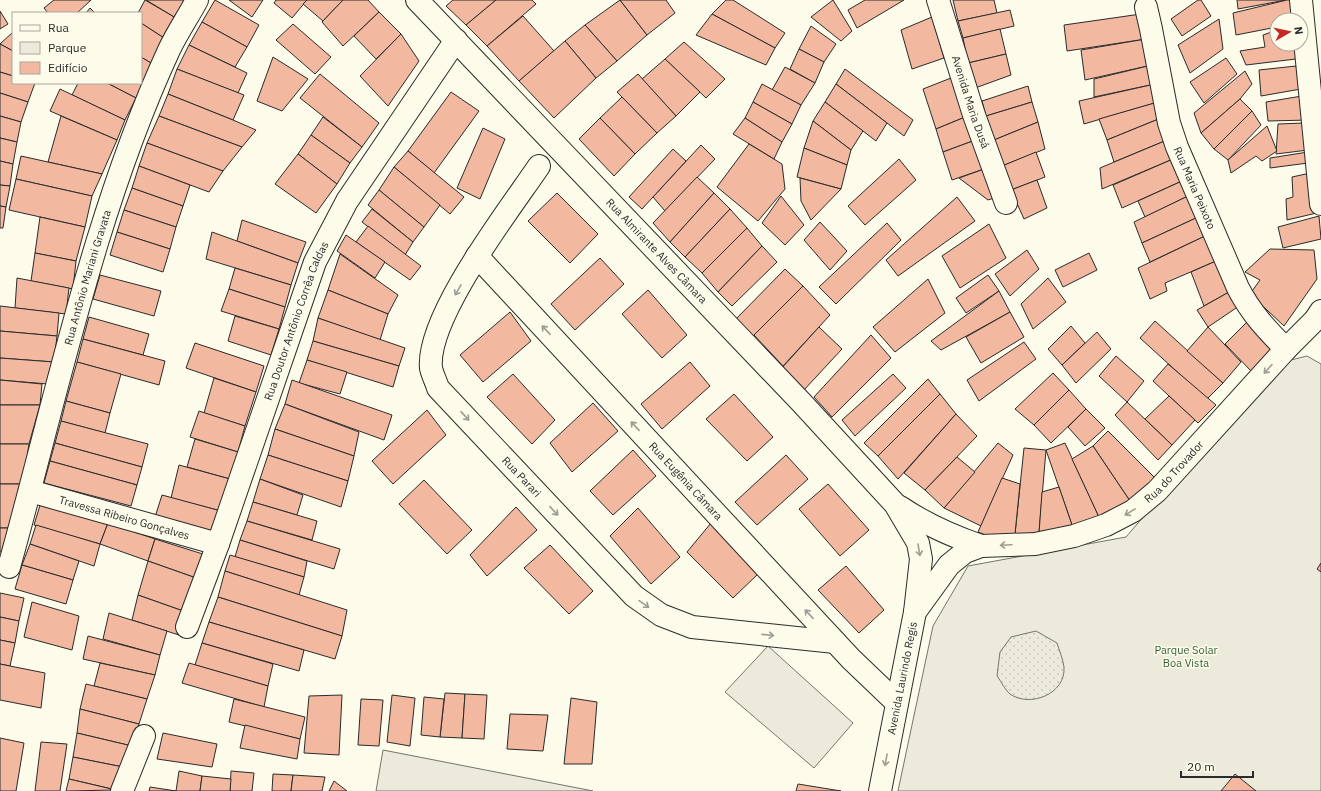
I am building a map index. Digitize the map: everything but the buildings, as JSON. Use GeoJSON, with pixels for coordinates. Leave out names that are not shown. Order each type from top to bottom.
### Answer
{"type":"FeatureCollection","features":[{"type":"Feature","properties":{"kind":"street","name":"Rua Antônio Mariani Gravata"},"geometry":{"type":"LineString","coordinates":[[9,567],[75,321],[117,181],[142,114],[167,56],[197,0]]}},
{"type":"Feature","properties":{"kind":"street","name":"Avenida Maria Dusá"},"geometry":{"type":"LineString","coordinates":[[938,0],[974,115],[1006,203]]}},
{"type":"Feature","properties":{"kind":"street"},"geometry":{"type":"LineString","coordinates":[[1301,0],[1321,204]]}},
{"type":"Feature","properties":{"kind":"street","name":"Rua Almirante Alves Câmara"},"geometry":{"type":"LineString","coordinates":[[426,3],[456,40],[801,402],[894,504],[918,543],[921,560],[915,612]]}},
{"type":"Feature","properties":{"kind":"street","name":"Rua Maria Peixoto"},"geometry":{"type":"LineString","coordinates":[[1146,8],[1169,123],[1176,147],[1238,288],[1250,309],[1266,329],[1286,349]]}},
{"type":"Feature","properties":{"kind":"street","name":"Rua Doutor Antônio Corrêa Caldas"},"geometry":{"type":"LineString","coordinates":[[187,627],[218,544],[315,262],[347,201],[456,40]]}},
{"type":"Feature","properties":{"kind":"street","name":"Rua Parari"},"geometry":{"type":"LineString","coordinates":[[539,166],[478,256],[446,310],[437,332],[431,368],[438,388],[634,596],[661,615],[692,627],[835,642]]}},
{"type":"Feature","properties":{"kind":"street","name":"Rua Eugênia Câmara"},"geometry":{"type":"LineString","coordinates":[[478,256],[835,642],[897,703]]}},
{"type":"Feature","properties":{"kind":"street","name":"Rua do Trovador"},"geometry":{"type":"LineString","coordinates":[[981,546],[1035,544],[1074,536],[1106,525],[1133,511],[1161,487],[1286,349],[1319,319]]}},
{"type":"Feature","properties":{"kind":"street","name":"Travessa Ribeiro Gonçalves"},"geometry":{"type":"LineString","coordinates":[[30,491],[218,544]]}},
{"type":"Feature","properties":{"kind":"street","name":"Rua Almirante Alves Câmara"},"geometry":{"type":"LineString","coordinates":[[894,504],[932,526],[981,546]]}},
{"type":"Feature","properties":{"kind":"street","name":"Avenida Laurindo Regis"},"geometry":{"type":"LineString","coordinates":[[880,791],[915,612],[949,565],[965,552],[981,546]]}},
{"type":"Feature","properties":{"kind":"street"},"geometry":{"type":"LineString","coordinates":[[122,791],[144,736]]}},
{"type":"Feature","properties":{"kind":"green space","name":"Parque Solar Boa Vista"},"geometry":{"type":"Polygon","coordinates":[[[1307,356],[1321,364],[1321,791],[898,791],[933,626],[968,566],[1126,537],[1275,364],[1307,356]]]}},
{"type":"Feature","properties":{"kind":"green space"},"geometry":{"type":"Polygon","coordinates":[[[1036,631],[1057,643],[1064,667],[1063,676],[1059,685],[1045,696],[1036,699],[1018,698],[1008,692],[997,676],[1000,652],[1011,637],[1036,631]]]}},
{"type":"Feature","properties":{"kind":"green space"},"geometry":{"type":"Polygon","coordinates":[[[768,646],[853,723],[814,768],[725,692],[768,646]]]}},
{"type":"Feature","properties":{"kind":"green space"},"geometry":{"type":"Polygon","coordinates":[[[383,750],[593,791],[376,791],[383,750]]]}}]}
